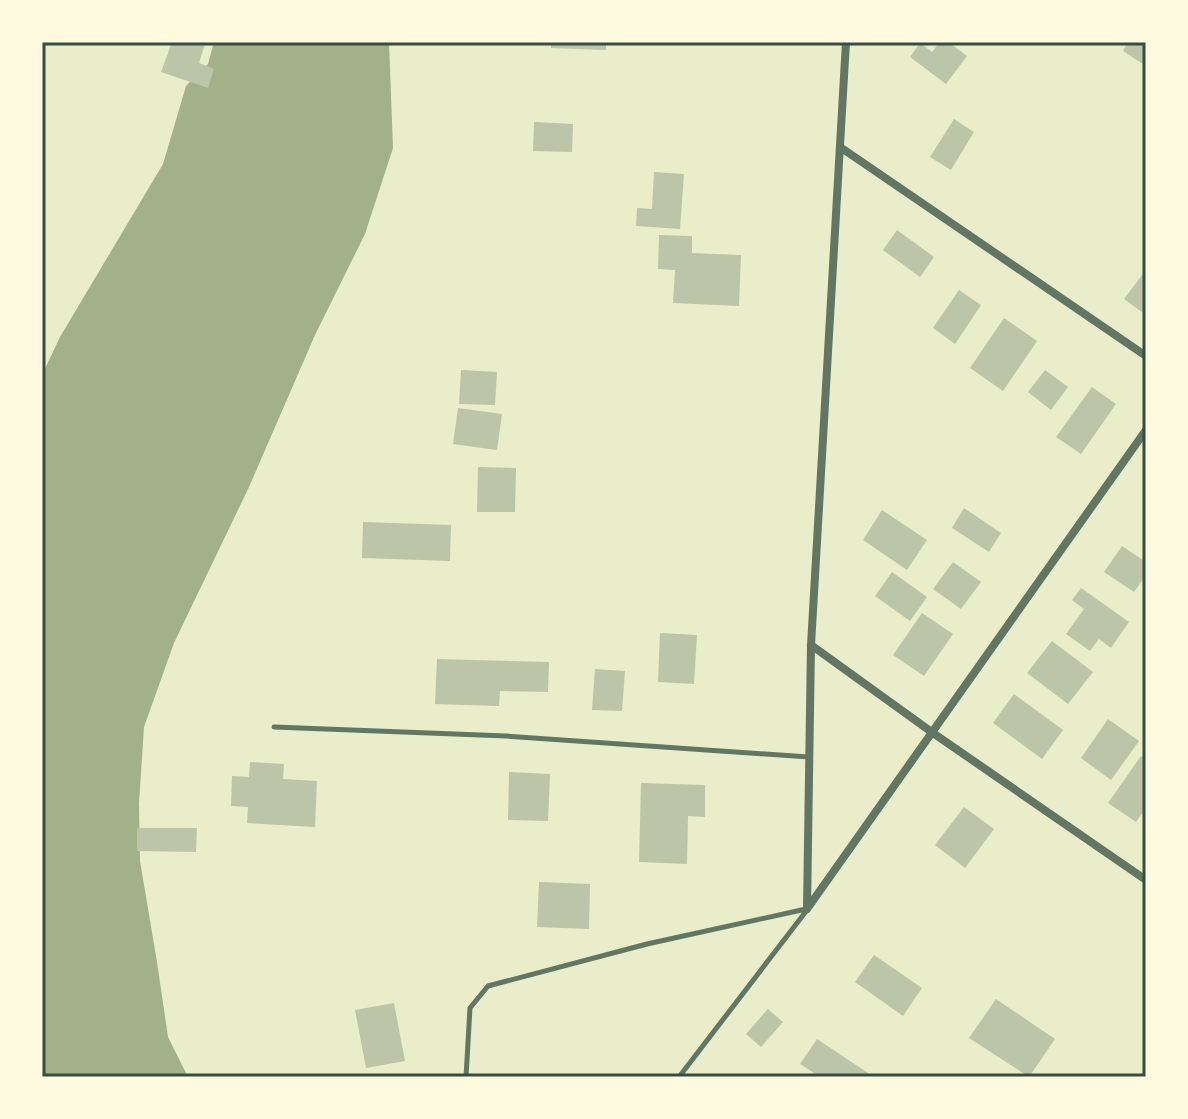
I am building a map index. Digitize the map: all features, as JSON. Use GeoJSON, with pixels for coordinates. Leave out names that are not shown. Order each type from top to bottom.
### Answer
{"type":"FeatureCollection","features":[{"type":"Feature","properties":{"kind":"street"},"geometry":{"type":"LineString","coordinates":[[807,909],[811,645],[846,42]]}},
{"type":"Feature","properties":{"kind":"street"},"geometry":{"type":"LineString","coordinates":[[840,147],[1146,356]]}},
{"type":"Feature","properties":{"kind":"street"},"geometry":{"type":"LineString","coordinates":[[807,909],[1146,430]]}},
{"type":"Feature","properties":{"kind":"street"},"geometry":{"type":"LineString","coordinates":[[811,645],[1146,880]]}},
{"type":"Feature","properties":{"kind":"lane"},"geometry":{"type":"LineString","coordinates":[[274,727],[506,736],[810,757]]}},
{"type":"Feature","properties":{"kind":"lane"},"geometry":{"type":"LineString","coordinates":[[466,1077],[470,1008],[488,986],[647,944],[807,909]]}},
{"type":"Feature","properties":{"kind":"lane"},"geometry":{"type":"LineString","coordinates":[[679,1077],[807,909]]}},
{"type":"Feature","properties":{"kind":"shaded area"},"geometry":{"type":"Polygon","coordinates":[[[214,42],[389,42],[393,148],[365,234],[315,335],[249,487],[174,643],[144,727],[139,803],[140,861],[168,1037],[188,1077],[42,1077],[42,375],[60,337],[163,164],[186,86],[208,64],[214,42]]]}},
{"type":"Feature","properties":{"kind":"building"},"geometry":{"type":"Polygon","coordinates":[[[172,42],[205,44],[199,63],[214,69],[208,88],[161,72],[172,42]]]}},
{"type":"Feature","properties":{"kind":"building"},"geometry":{"type":"Polygon","coordinates":[[[551,42],[606,42],[606,50],[551,48],[551,42]]]}},
{"type":"Feature","properties":{"kind":"building"},"geometry":{"type":"Polygon","coordinates":[[[940,42],[948,42],[967,56],[946,84],[910,57],[920,43],[932,52],[940,42]]]}},
{"type":"Feature","properties":{"kind":"building"},"geometry":{"type":"Polygon","coordinates":[[[1128,42],[1146,42],[1146,66],[1123,51],[1128,42]]]}},
{"type":"Feature","properties":{"kind":"building"},"geometry":{"type":"Polygon","coordinates":[[[954,119],[974,132],[951,170],[930,157],[954,119]]]}},
{"type":"Feature","properties":{"kind":"building"},"geometry":{"type":"Polygon","coordinates":[[[534,122],[573,124],[572,152],[533,151],[534,122]]]}},
{"type":"Feature","properties":{"kind":"building"},"geometry":{"type":"Polygon","coordinates":[[[654,172],[684,174],[680,229],[636,226],[637,208],[652,209],[654,172]]]}},
{"type":"Feature","properties":{"kind":"building"},"geometry":{"type":"Polygon","coordinates":[[[897,230],[934,257],[920,277],[883,250],[897,230]]]}},
{"type":"Feature","properties":{"kind":"building"},"geometry":{"type":"Polygon","coordinates":[[[659,235],[692,236],[692,253],[741,255],[739,306],[673,303],[675,270],[658,269],[659,235]]]}},
{"type":"Feature","properties":{"kind":"building"},"geometry":{"type":"Polygon","coordinates":[[[1146,270],[1146,315],[1124,299],[1146,270]]]}},
{"type":"Feature","properties":{"kind":"building"},"geometry":{"type":"Polygon","coordinates":[[[959,290],[981,305],[955,344],[933,328],[959,290]]]}},
{"type":"Feature","properties":{"kind":"building"},"geometry":{"type":"Polygon","coordinates":[[[1004,318],[1037,341],[1003,391],[970,368],[1004,318]]]}},
{"type":"Feature","properties":{"kind":"building"},"geometry":{"type":"Polygon","coordinates":[[[461,370],[497,372],[495,405],[459,404],[461,370]]]}},
{"type":"Feature","properties":{"kind":"building"},"geometry":{"type":"Polygon","coordinates":[[[1045,370],[1068,387],[1051,410],[1028,392],[1045,370]]]}},
{"type":"Feature","properties":{"kind":"building"},"geometry":{"type":"Polygon","coordinates":[[[1092,387],[1116,404],[1081,454],[1056,437],[1092,387]]]}},
{"type":"Feature","properties":{"kind":"building"},"geometry":{"type":"Polygon","coordinates":[[[458,408],[502,414],[497,450],[453,444],[458,408]]]}},
{"type":"Feature","properties":{"kind":"building"},"geometry":{"type":"Polygon","coordinates":[[[478,467],[516,468],[515,512],[477,512],[478,467]]]}},
{"type":"Feature","properties":{"kind":"building"},"geometry":{"type":"Polygon","coordinates":[[[964,508],[1001,533],[989,552],[952,528],[964,508]]]}},
{"type":"Feature","properties":{"kind":"building"},"geometry":{"type":"Polygon","coordinates":[[[882,510],[927,540],[907,570],[863,540],[882,510]]]}},
{"type":"Feature","properties":{"kind":"building"},"geometry":{"type":"Polygon","coordinates":[[[363,522],[451,525],[450,561],[362,558],[363,522]]]}},
{"type":"Feature","properties":{"kind":"building"},"geometry":{"type":"Polygon","coordinates":[[[1122,546],[1146,562],[1146,575],[1134,592],[1104,572],[1122,546]]]}},
{"type":"Feature","properties":{"kind":"building"},"geometry":{"type":"Polygon","coordinates":[[[953,562],[981,582],[961,609],[933,589],[953,562]]]}},
{"type":"Feature","properties":{"kind":"building"},"geometry":{"type":"Polygon","coordinates":[[[892,572],[927,597],[910,621],[875,596],[892,572]]]}},
{"type":"Feature","properties":{"kind":"building"},"geometry":{"type":"Polygon","coordinates":[[[1081,588],[1129,622],[1111,648],[1099,639],[1090,651],[1066,634],[1084,609],[1072,600],[1081,588]]]}},
{"type":"Feature","properties":{"kind":"building"},"geometry":{"type":"Polygon","coordinates":[[[922,613],[953,634],[924,676],[893,655],[922,613]]]}},
{"type":"Feature","properties":{"kind":"building"},"geometry":{"type":"Polygon","coordinates":[[[660,633],[697,635],[694,684],[658,682],[660,633]]]}},
{"type":"Feature","properties":{"kind":"building"},"geometry":{"type":"Polygon","coordinates":[[[1052,641],[1093,672],[1068,704],[1027,673],[1052,641]]]}},
{"type":"Feature","properties":{"kind":"building"},"geometry":{"type":"Polygon","coordinates":[[[437,659],[549,662],[548,692],[500,691],[499,706],[435,704],[437,659]]]}},
{"type":"Feature","properties":{"kind":"building"},"geometry":{"type":"Polygon","coordinates":[[[595,669],[625,671],[622,711],[592,710],[595,669]]]}},
{"type":"Feature","properties":{"kind":"building"},"geometry":{"type":"Polygon","coordinates":[[[1014,694],[1063,730],[1042,759],[993,723],[1014,694]]]}},
{"type":"Feature","properties":{"kind":"building"},"geometry":{"type":"Polygon","coordinates":[[[1108,719],[1139,741],[1111,780],[1081,758],[1108,719]]]}},
{"type":"Feature","properties":{"kind":"building"},"geometry":{"type":"Polygon","coordinates":[[[1141,756],[1146,759],[1146,808],[1136,822],[1108,803],[1141,756]]]}},
{"type":"Feature","properties":{"kind":"building"},"geometry":{"type":"Polygon","coordinates":[[[250,762],[284,764],[283,779],[317,781],[315,827],[247,823],[248,807],[231,806],[232,776],[249,777],[250,762]]]}},
{"type":"Feature","properties":{"kind":"building"},"geometry":{"type":"Polygon","coordinates":[[[509,772],[550,774],[548,821],[508,820],[509,772]]]}},
{"type":"Feature","properties":{"kind":"building"},"geometry":{"type":"Polygon","coordinates":[[[641,783],[705,785],[705,817],[688,816],[687,864],[639,862],[641,783]]]}},
{"type":"Feature","properties":{"kind":"building"},"geometry":{"type":"Polygon","coordinates":[[[964,807],[994,829],[965,868],[935,845],[964,807]]]}},
{"type":"Feature","properties":{"kind":"building"},"geometry":{"type":"Polygon","coordinates":[[[137,828],[197,828],[196,852],[137,851],[137,828]]]}},
{"type":"Feature","properties":{"kind":"building"},"geometry":{"type":"Polygon","coordinates":[[[539,882],[590,884],[589,929],[537,927],[539,882]]]}},
{"type":"Feature","properties":{"kind":"building"},"geometry":{"type":"Polygon","coordinates":[[[874,955],[922,988],[903,1016],[855,982],[874,955]]]}},
{"type":"Feature","properties":{"kind":"building"},"geometry":{"type":"Polygon","coordinates":[[[996,999],[1055,1039],[1029,1077],[969,1038],[996,999]]]}},
{"type":"Feature","properties":{"kind":"building"},"geometry":{"type":"Polygon","coordinates":[[[394,1003],[405,1061],[366,1068],[355,1010],[394,1003]]]}},
{"type":"Feature","properties":{"kind":"building"},"geometry":{"type":"Polygon","coordinates":[[[768,1009],[783,1022],[761,1047],[746,1034],[768,1009]]]}},
{"type":"Feature","properties":{"kind":"building"},"geometry":{"type":"Polygon","coordinates":[[[817,1039],[874,1077],[811,1077],[814,1073],[800,1064],[817,1039]]]}}]}
